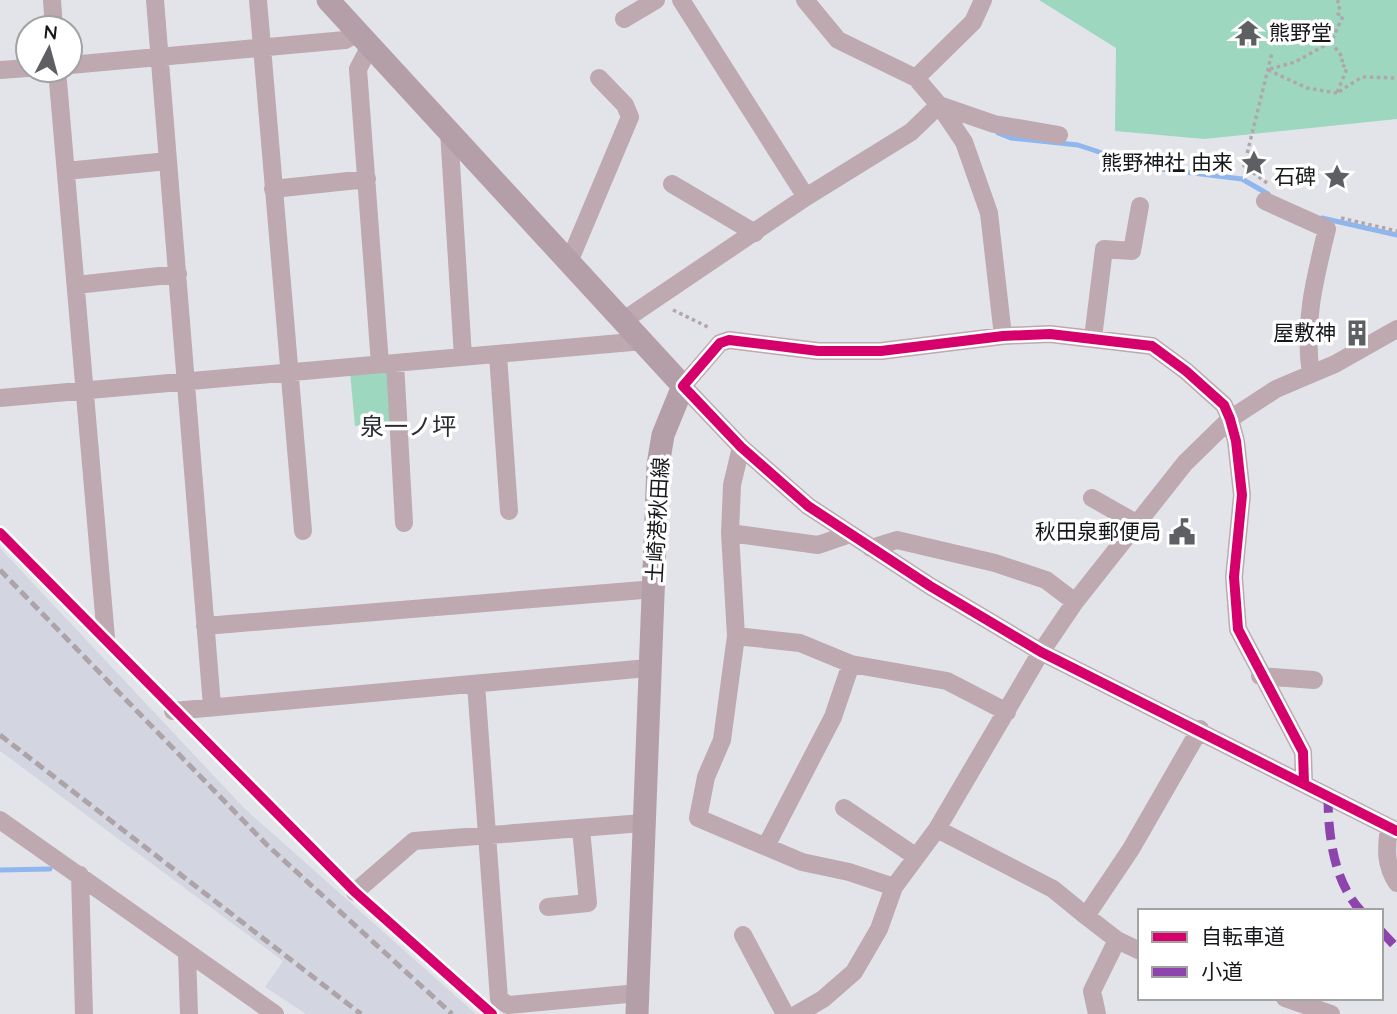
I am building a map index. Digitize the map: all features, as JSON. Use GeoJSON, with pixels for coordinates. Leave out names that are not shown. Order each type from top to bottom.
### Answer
{"type":"FeatureCollection","features":[{"type":"Feature","properties":{"kind":"main road"},"geometry":{"type":"LineString","coordinates":[[328,0],[683,386]]}},
{"type":"Feature","properties":{"kind":"main road","name":"土崎港秋田線"},"geometry":{"type":"LineString","coordinates":[[638,1003],[648,668],[658,477],[663,435],[683,386]]}},
{"type":"Feature","properties":{"kind":"street"},"geometry":{"type":"LineString","coordinates":[[155,0],[212,706]]}},
{"type":"Feature","properties":{"kind":"street"},"geometry":{"type":"LineString","coordinates":[[258,0],[303,531]]}},
{"type":"Feature","properties":{"kind":"street"},"geometry":{"type":"LineString","coordinates":[[624,19],[656,0]]}},
{"type":"Feature","properties":{"kind":"street"},"geometry":{"type":"LineString","coordinates":[[681,0],[806,197]]}},
{"type":"Feature","properties":{"kind":"street"},"geometry":{"type":"LineString","coordinates":[[805,0],[838,40],[916,78],[939,105],[964,142],[989,213],[1003,335]]}},
{"type":"Feature","properties":{"kind":"street"},"geometry":{"type":"LineString","coordinates":[[916,78],[973,22],[983,0]]}},
{"type":"Feature","properties":{"kind":"street"},"geometry":{"type":"LineString","coordinates":[[84,64],[364,40],[358,69],[367,179],[404,523]]}},
{"type":"Feature","properties":{"kind":"street"},"geometry":{"type":"LineString","coordinates":[[569,262],[630,117],[625,105],[599,78]]}},
{"type":"Feature","properties":{"kind":"street"},"geometry":{"type":"LineString","coordinates":[[58,84],[106,638]]}},
{"type":"Feature","properties":{"kind":"street"},"geometry":{"type":"LineString","coordinates":[[624,320],[806,197],[911,132],[939,105]]}},
{"type":"Feature","properties":{"kind":"street"},"geometry":{"type":"LineString","coordinates":[[939,105],[995,124],[1059,135]]}},
{"type":"Feature","properties":{"kind":"street"},"geometry":{"type":"LineString","coordinates":[[449,131],[463,356]]}},
{"type":"Feature","properties":{"kind":"street"},"geometry":{"type":"LineString","coordinates":[[66,171],[168,161]]}},
{"type":"Feature","properties":{"kind":"street"},"geometry":{"type":"LineString","coordinates":[[273,189],[367,179]]}},
{"type":"Feature","properties":{"kind":"street"},"geometry":{"type":"LineString","coordinates":[[672,184],[755,233]]}},
{"type":"Feature","properties":{"kind":"street"},"geometry":{"type":"LineString","coordinates":[[1265,201],[1327,229],[1310,308],[1306,346],[1311,374]]}},
{"type":"Feature","properties":{"kind":"street"},"geometry":{"type":"LineString","coordinates":[[1093,338],[1104,249],[1132,251],[1140,206]]}},
{"type":"Feature","properties":{"kind":"street"},"geometry":{"type":"LineString","coordinates":[[76,285],[178,274]]}},
{"type":"Feature","properties":{"kind":"street"},"geometry":{"type":"LineString","coordinates":[[797,1014],[823,999],[854,972],[879,929],[894,887],[937,829],[1041,652],[1074,602],[1185,463],[1230,419],[1276,389],[1311,374],[1397,329]]}},
{"type":"Feature","properties":{"kind":"street"},"geometry":{"type":"LineString","coordinates":[[1304,783],[1303,751],[1260,676],[1238,629],[1234,577],[1242,495],[1236,441],[1230,419],[1224,405],[1152,346],[1050,334],[1003,335],[881,351],[818,351],[729,340],[720,343],[683,386],[741,447],[808,506],[871,548],[1041,652],[1200,729],[1394,834],[1386,849],[1389,871],[1397,883]]}},
{"type":"Feature","properties":{"kind":"street"},"geometry":{"type":"LineString","coordinates":[[0,398],[643,341]]}},
{"type":"Feature","properties":{"kind":"street"},"geometry":{"type":"LineString","coordinates":[[498,355],[509,511]]}},
{"type":"Feature","properties":{"kind":"street"},"geometry":{"type":"LineString","coordinates":[[741,447],[732,485],[730,533],[736,636],[722,740],[706,777],[698,818],[802,862],[849,872],[894,887]]}},
{"type":"Feature","properties":{"kind":"street"},"geometry":{"type":"LineString","coordinates":[[1092,498],[1136,523]]}},
{"type":"Feature","properties":{"kind":"street"},"geometry":{"type":"LineString","coordinates":[[730,533],[818,545],[850,534]]}},
{"type":"Feature","properties":{"kind":"street"},"geometry":{"type":"LineString","coordinates":[[871,548],[898,540],[995,563],[1046,580],[1074,602]]}},
{"type":"Feature","properties":{"kind":"street"},"geometry":{"type":"LineString","coordinates":[[205,626],[654,589]]}},
{"type":"Feature","properties":{"kind":"street"},"geometry":{"type":"LineString","coordinates":[[736,636],[800,643],[851,664],[947,681],[1007,712]]}},
{"type":"Feature","properties":{"kind":"street"},"geometry":{"type":"LineString","coordinates":[[766,846],[833,717],[851,664]]}},
{"type":"Feature","properties":{"kind":"street"},"geometry":{"type":"LineString","coordinates":[[173,711],[648,668]]}},
{"type":"Feature","properties":{"kind":"street"},"geometry":{"type":"LineString","coordinates":[[1260,676],[1314,680]]}},
{"type":"Feature","properties":{"kind":"street"},"geometry":{"type":"LineString","coordinates":[[476,684],[499,999],[508,1005],[638,1003]]}},
{"type":"Feature","properties":{"kind":"street"},"geometry":{"type":"LineString","coordinates":[[1086,916],[1131,849],[1200,729]]}},
{"type":"Feature","properties":{"kind":"street"},"geometry":{"type":"LineString","coordinates":[[845,808],[915,856]]}},
{"type":"Feature","properties":{"kind":"street"},"geometry":{"type":"LineString","coordinates":[[0,820],[269,1012]]}},
{"type":"Feature","properties":{"kind":"street"},"geometry":{"type":"LineString","coordinates":[[355,892],[414,841],[643,823]]}},
{"type":"Feature","properties":{"kind":"street"},"geometry":{"type":"LineString","coordinates":[[548,907],[588,903],[581,828]]}},
{"type":"Feature","properties":{"kind":"street"},"geometry":{"type":"LineString","coordinates":[[937,829],[1053,889],[1117,940],[1138,950]]}},
{"type":"Feature","properties":{"kind":"street"},"geometry":{"type":"LineString","coordinates":[[80,875],[84,1014]]}},
{"type":"Feature","properties":{"kind":"street"},"geometry":{"type":"LineString","coordinates":[[743,935],[785,1014]]}},
{"type":"Feature","properties":{"kind":"street"},"geometry":{"type":"LineString","coordinates":[[1097,1014],[1093,991],[1117,940]]}},
{"type":"Feature","properties":{"kind":"street"},"geometry":{"type":"LineString","coordinates":[[187,954],[189,1014]]}},
{"type":"Feature","properties":{"kind":"street"},"geometry":{"type":"LineString","coordinates":[[1291,1000],[1331,1014]]}},
{"type":"Feature","properties":{"kind":"path"},"geometry":{"type":"LineString","coordinates":[[1268,70],[1295,62],[1331,43],[1343,16],[1338,14],[1340,5],[1337,0]]}},
{"type":"Feature","properties":{"kind":"path"},"geometry":{"type":"LineString","coordinates":[[1331,43],[1342,58],[1341,64],[1347,68],[1337,93]]}},
{"type":"Feature","properties":{"kind":"path"},"geometry":{"type":"LineString","coordinates":[[1246,157],[1272,53]]}},
{"type":"Feature","properties":{"kind":"path"},"geometry":{"type":"LineString","coordinates":[[1268,70],[1307,88],[1337,93],[1362,77],[1397,78]]}},
{"type":"Feature","properties":{"kind":"path"},"geometry":{"type":"LineString","coordinates":[[1329,215],[1397,231]]}},
{"type":"Feature","properties":{"kind":"path"},"geometry":{"type":"LineString","coordinates":[[655,298],[729,340]]}},
{"type":"Feature","properties":{"kind":"path"},"geometry":{"type":"LineString","coordinates":[[0,533],[106,638],[173,711],[355,892],[485,1008]]}},
{"type":"Feature","properties":{"kind":"shaded area"},"geometry":{"type":"Polygon","coordinates":[[[0,548],[245,809],[476,1014],[306,1014],[265,987],[283,961],[0,751],[0,548]]]}},
{"type":"Feature","properties":{"kind":"green space"},"geometry":{"type":"Polygon","coordinates":[[[1039,0],[1397,0],[1397,119],[1204,139],[1115,131],[1116,48],[1039,0]]]}},
{"type":"Feature","properties":{"kind":"green space"},"geometry":{"type":"Polygon","coordinates":[[[389,369],[394,423],[355,426],[350,372],[389,369]]]}},
{"type":"Feature","properties":{"kind":"waterway"},"geometry":{"type":"LineString","coordinates":[[998,133],[1011,138],[1078,145],[1144,167],[1242,179],[1268,194]]}},
{"type":"Feature","properties":{"kind":"waterway"},"geometry":{"type":"LineString","coordinates":[[1322,218],[1397,235]]}},
{"type":"Feature","properties":{"kind":"waterway"},"geometry":{"type":"LineString","coordinates":[[0,870],[50,869]]}},
{"type":"Feature","properties":{"kind":"railway"},"geometry":{"type":"LineString","coordinates":[[0,570],[266,844],[452,1014]]}},
{"type":"Feature","properties":{"kind":"railway"},"geometry":{"type":"LineString","coordinates":[[0,735],[361,1014]]}},
{"type":"Feature","properties":{"kind":"marked path"},"geometry":{"type":"LineString","coordinates":[[1328,795],[1329,825],[1338,871],[1344,886],[1360,909]]}},
{"type":"Feature","properties":{"kind":"marked path"},"geometry":{"type":"LineString","coordinates":[[1383,933],[1397,948]]}},
{"type":"Feature","properties":{"kind":"cycle path"},"geometry":{"type":"LineString","coordinates":[[1304,783],[1303,752],[1238,629],[1234,577],[1242,495],[1236,441],[1230,419],[1224,405],[1186,371],[1152,346],[1050,334],[1003,336],[881,351],[818,351],[729,340],[720,343],[683,386],[741,447],[808,506],[930,586],[1041,652],[1397,831]]}},
{"type":"Feature","properties":{"kind":"cycle path"},"geometry":{"type":"LineString","coordinates":[[0,533],[355,892],[492,1014]]}},
{"type":"Feature","properties":{"kind":"place","name":"熊野堂"},"geometry":{"type":"Point","coordinates":[1248,33]}},
{"type":"Feature","properties":{"kind":"place","name":"熊野神社 由来"},"geometry":{"type":"Point","coordinates":[1254,163]}},
{"type":"Feature","properties":{"kind":"place","name":"石碑"},"geometry":{"type":"Point","coordinates":[1337,177]}},
{"type":"Feature","properties":{"kind":"place","name":"屋敷神"},"geometry":{"type":"Point","coordinates":[1357,333]}},
{"type":"Feature","properties":{"kind":"place","name":"秋田泉郵便局"},"geometry":{"type":"Point","coordinates":[1182,532]}},
{"type":"Feature","properties":{"kind":"district","name":"泉一ノ坪"},"geometry":{"type":"Point","coordinates":[408,427]}}]}
